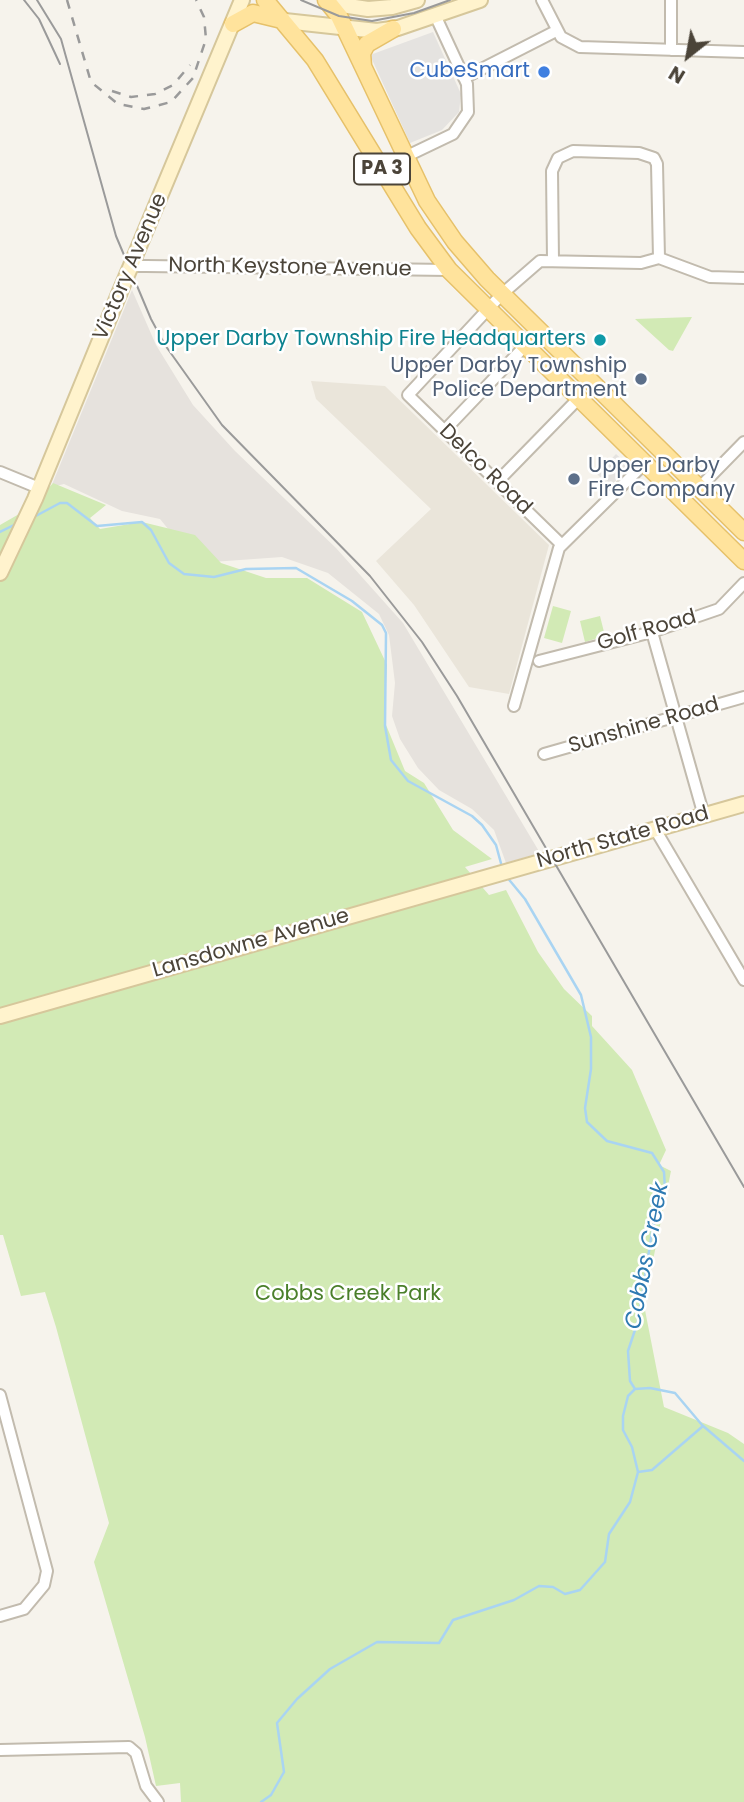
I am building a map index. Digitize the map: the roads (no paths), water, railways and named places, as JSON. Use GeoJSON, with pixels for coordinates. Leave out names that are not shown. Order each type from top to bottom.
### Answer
{"type":"FeatureCollection","features":[{"type":"Feature","properties":{"kind":"main road","name":"PA 3"},"geometry":{"type":"LineString","coordinates":[[265,0],[315,60],[386,177],[449,270],[744,561]]}},
{"type":"Feature","properties":{"kind":"main road","name":"PA 3"},"geometry":{"type":"LineString","coordinates":[[328,1],[345,28],[405,157],[436,215],[471,262],[744,532]]}},
{"type":"Feature","properties":{"kind":"main road"},"geometry":{"type":"LineString","coordinates":[[233,24],[254,13],[285,21]]}},
{"type":"Feature","properties":{"kind":"main road"},"geometry":{"type":"LineString","coordinates":[[364,68],[362,53],[367,44],[393,29]]}},
{"type":"Feature","properties":{"kind":"main road"},"geometry":{"type":"LineString","coordinates":[[617,437],[632,422]]}},
{"type":"Feature","properties":{"kind":"street","name":"Victory Avenue"},"geometry":{"type":"LineString","coordinates":[[0,573],[20,533],[119,295],[137,263],[242,0]]}},
{"type":"Feature","properties":{"kind":"street"},"geometry":{"type":"LineString","coordinates":[[328,1],[368,9],[392,7],[417,0]]}},
{"type":"Feature","properties":{"kind":"street"},"geometry":{"type":"LineString","coordinates":[[285,21],[345,28],[393,29],[480,0]]}},
{"type":"Feature","properties":{"kind":"street"},"geometry":{"type":"LineString","coordinates":[[542,0],[556,31],[569,43],[589,49],[744,52]]}},
{"type":"Feature","properties":{"kind":"street"},"geometry":{"type":"LineString","coordinates":[[671,0],[671,50]]}},
{"type":"Feature","properties":{"kind":"street"},"geometry":{"type":"LineString","coordinates":[[386,177],[405,157],[458,129],[470,104],[464,78],[435,15]]}},
{"type":"Feature","properties":{"kind":"street"},"geometry":{"type":"LineString","coordinates":[[464,78],[556,31]]}},
{"type":"Feature","properties":{"kind":"street"},"geometry":{"type":"LineString","coordinates":[[553,261],[552,171],[558,158],[573,152],[639,153],[654,159],[657,164],[659,258]]}},
{"type":"Feature","properties":{"kind":"street"},"geometry":{"type":"LineString","coordinates":[[487,310],[540,261],[640,263],[659,258],[710,277],[744,278]]}},
{"type":"Feature","properties":{"kind":"street","name":"North Keystone Avenue"},"geometry":{"type":"LineString","coordinates":[[137,263],[449,270]]}},
{"type":"Feature","properties":{"kind":"street","name":"Delco Road"},"geometry":{"type":"LineString","coordinates":[[487,310],[408,396],[562,545]]}},
{"type":"Feature","properties":{"kind":"street"},"geometry":{"type":"LineString","coordinates":[[444,430],[524,346]]}},
{"type":"Feature","properties":{"kind":"street"},"geometry":{"type":"LineString","coordinates":[[497,482],[578,399]]}},
{"type":"Feature","properties":{"kind":"street"},"geometry":{"type":"LineString","coordinates":[[699,488],[744,442]]}},
{"type":"Feature","properties":{"kind":"street"},"geometry":{"type":"LineString","coordinates":[[514,706],[555,557],[562,545],[644,464]]}},
{"type":"Feature","properties":{"kind":"street"},"geometry":{"type":"LineString","coordinates":[[0,472],[37,493]]}},
{"type":"Feature","properties":{"kind":"street","name":"Golf Road"},"geometry":{"type":"LineString","coordinates":[[539,661],[652,632],[719,609],[744,583]]}},
{"type":"Feature","properties":{"kind":"street"},"geometry":{"type":"LineString","coordinates":[[652,632],[704,816]]}},
{"type":"Feature","properties":{"kind":"street","name":"Sunshine Road"},"geometry":{"type":"LineString","coordinates":[[544,754],[744,697]]}},
{"type":"Feature","properties":{"kind":"street","name":"North State Road"},"geometry":{"type":"LineString","coordinates":[[497,875],[744,804]]}},
{"type":"Feature","properties":{"kind":"street"},"geometry":{"type":"LineString","coordinates":[[655,829],[744,980]]}},
{"type":"Feature","properties":{"kind":"street","name":"Lansdowne Avenue"},"geometry":{"type":"LineString","coordinates":[[0,1016],[497,875]]}},
{"type":"Feature","properties":{"kind":"street"},"geometry":{"type":"LineString","coordinates":[[0,1395],[46,1555],[45,1583],[24,1609],[0,1616]]}},
{"type":"Feature","properties":{"kind":"street"},"geometry":{"type":"LineString","coordinates":[[0,1750],[129,1747],[136,1753],[146,1786],[158,1802]]}},
{"type":"Feature","properties":{"kind":"waterway","name":"Cobbs Creek"},"geometry":{"type":"LineString","coordinates":[[32,518],[60,503],[67,503],[97,526],[142,522],[151,530],[169,563],[184,574],[214,577],[246,569],[296,568],[352,601],[382,625],[386,633],[385,726],[391,760],[408,781],[472,816],[482,825],[496,845],[502,867]]}},
{"type":"Feature","properties":{"kind":"waterway","name":"Cobbs Creek"},"geometry":{"type":"LineString","coordinates":[[0,532],[16,524]]}},
{"type":"Feature","properties":{"kind":"waterway","name":"Cobbs Creek"},"geometry":{"type":"LineString","coordinates":[[506,876],[525,899],[581,995],[591,1037],[591,1069],[585,1108],[587,1122],[607,1141],[652,1153],[664,1172],[665,1190],[653,1226],[638,1321],[628,1351],[630,1381],[635,1389],[650,1388],[675,1393],[702,1425],[744,1461]]}},
{"type":"Feature","properties":{"kind":"waterway"},"geometry":{"type":"LineString","coordinates":[[261,1802],[271,1795],[284,1772],[277,1723],[297,1699],[330,1669],[377,1642],[439,1643],[453,1620],[514,1600],[539,1586],[553,1587],[565,1594],[580,1590],[605,1562],[609,1534],[630,1502],[638,1472],[632,1447],[623,1430],[623,1416],[628,1396],[635,1389]]}},
{"type":"Feature","properties":{"kind":"waterway"},"geometry":{"type":"LineString","coordinates":[[638,1472],[652,1470],[703,1426]]}},
{"type":"Feature","properties":{"kind":"tram line"},"geometry":{"type":"LineString","coordinates":[[24,0],[39,19],[60,64]]}},
{"type":"Feature","properties":{"kind":"tram line"},"geometry":{"type":"LineString","coordinates":[[37,0],[61,39],[116,236],[151,319],[165,345],[222,425],[370,576],[422,642],[457,696],[744,1187]]}},
{"type":"Feature","properties":{"kind":"tram line"},"geometry":{"type":"LineString","coordinates":[[301,0],[339,16],[372,21],[414,13],[450,0]]}},
{"type":"Feature","properties":{"kind":"railway"},"geometry":{"type":"LineString","coordinates":[[67,0],[91,82],[118,104],[144,109],[171,102],[193,78],[206,39],[204,17],[196,0]]}},
{"type":"Feature","properties":{"kind":"railway"},"geometry":{"type":"LineString","coordinates":[[112,91],[131,97],[155,94],[173,85],[190,65]]}},
{"type":"Feature","properties":{"kind":"place","name":"CubeSmart"},"geometry":{"type":"Point","coordinates":[544,72]}},
{"type":"Feature","properties":{"kind":"place","name":"Upper Darby Township Fire Headquarters"},"geometry":{"type":"Point","coordinates":[600,340]}},
{"type":"Feature","properties":{"kind":"place","name":"Upper Darby Township Police Department"},"geometry":{"type":"Point","coordinates":[641,379]}},
{"type":"Feature","properties":{"kind":"place","name":"Upper Darby Fire Company"},"geometry":{"type":"Point","coordinates":[574,479]}},
{"type":"Feature","properties":{"kind":"park label","name":"Cobbs Creek Park"},"geometry":{"type":"Point","coordinates":[348,1295]}}]}
